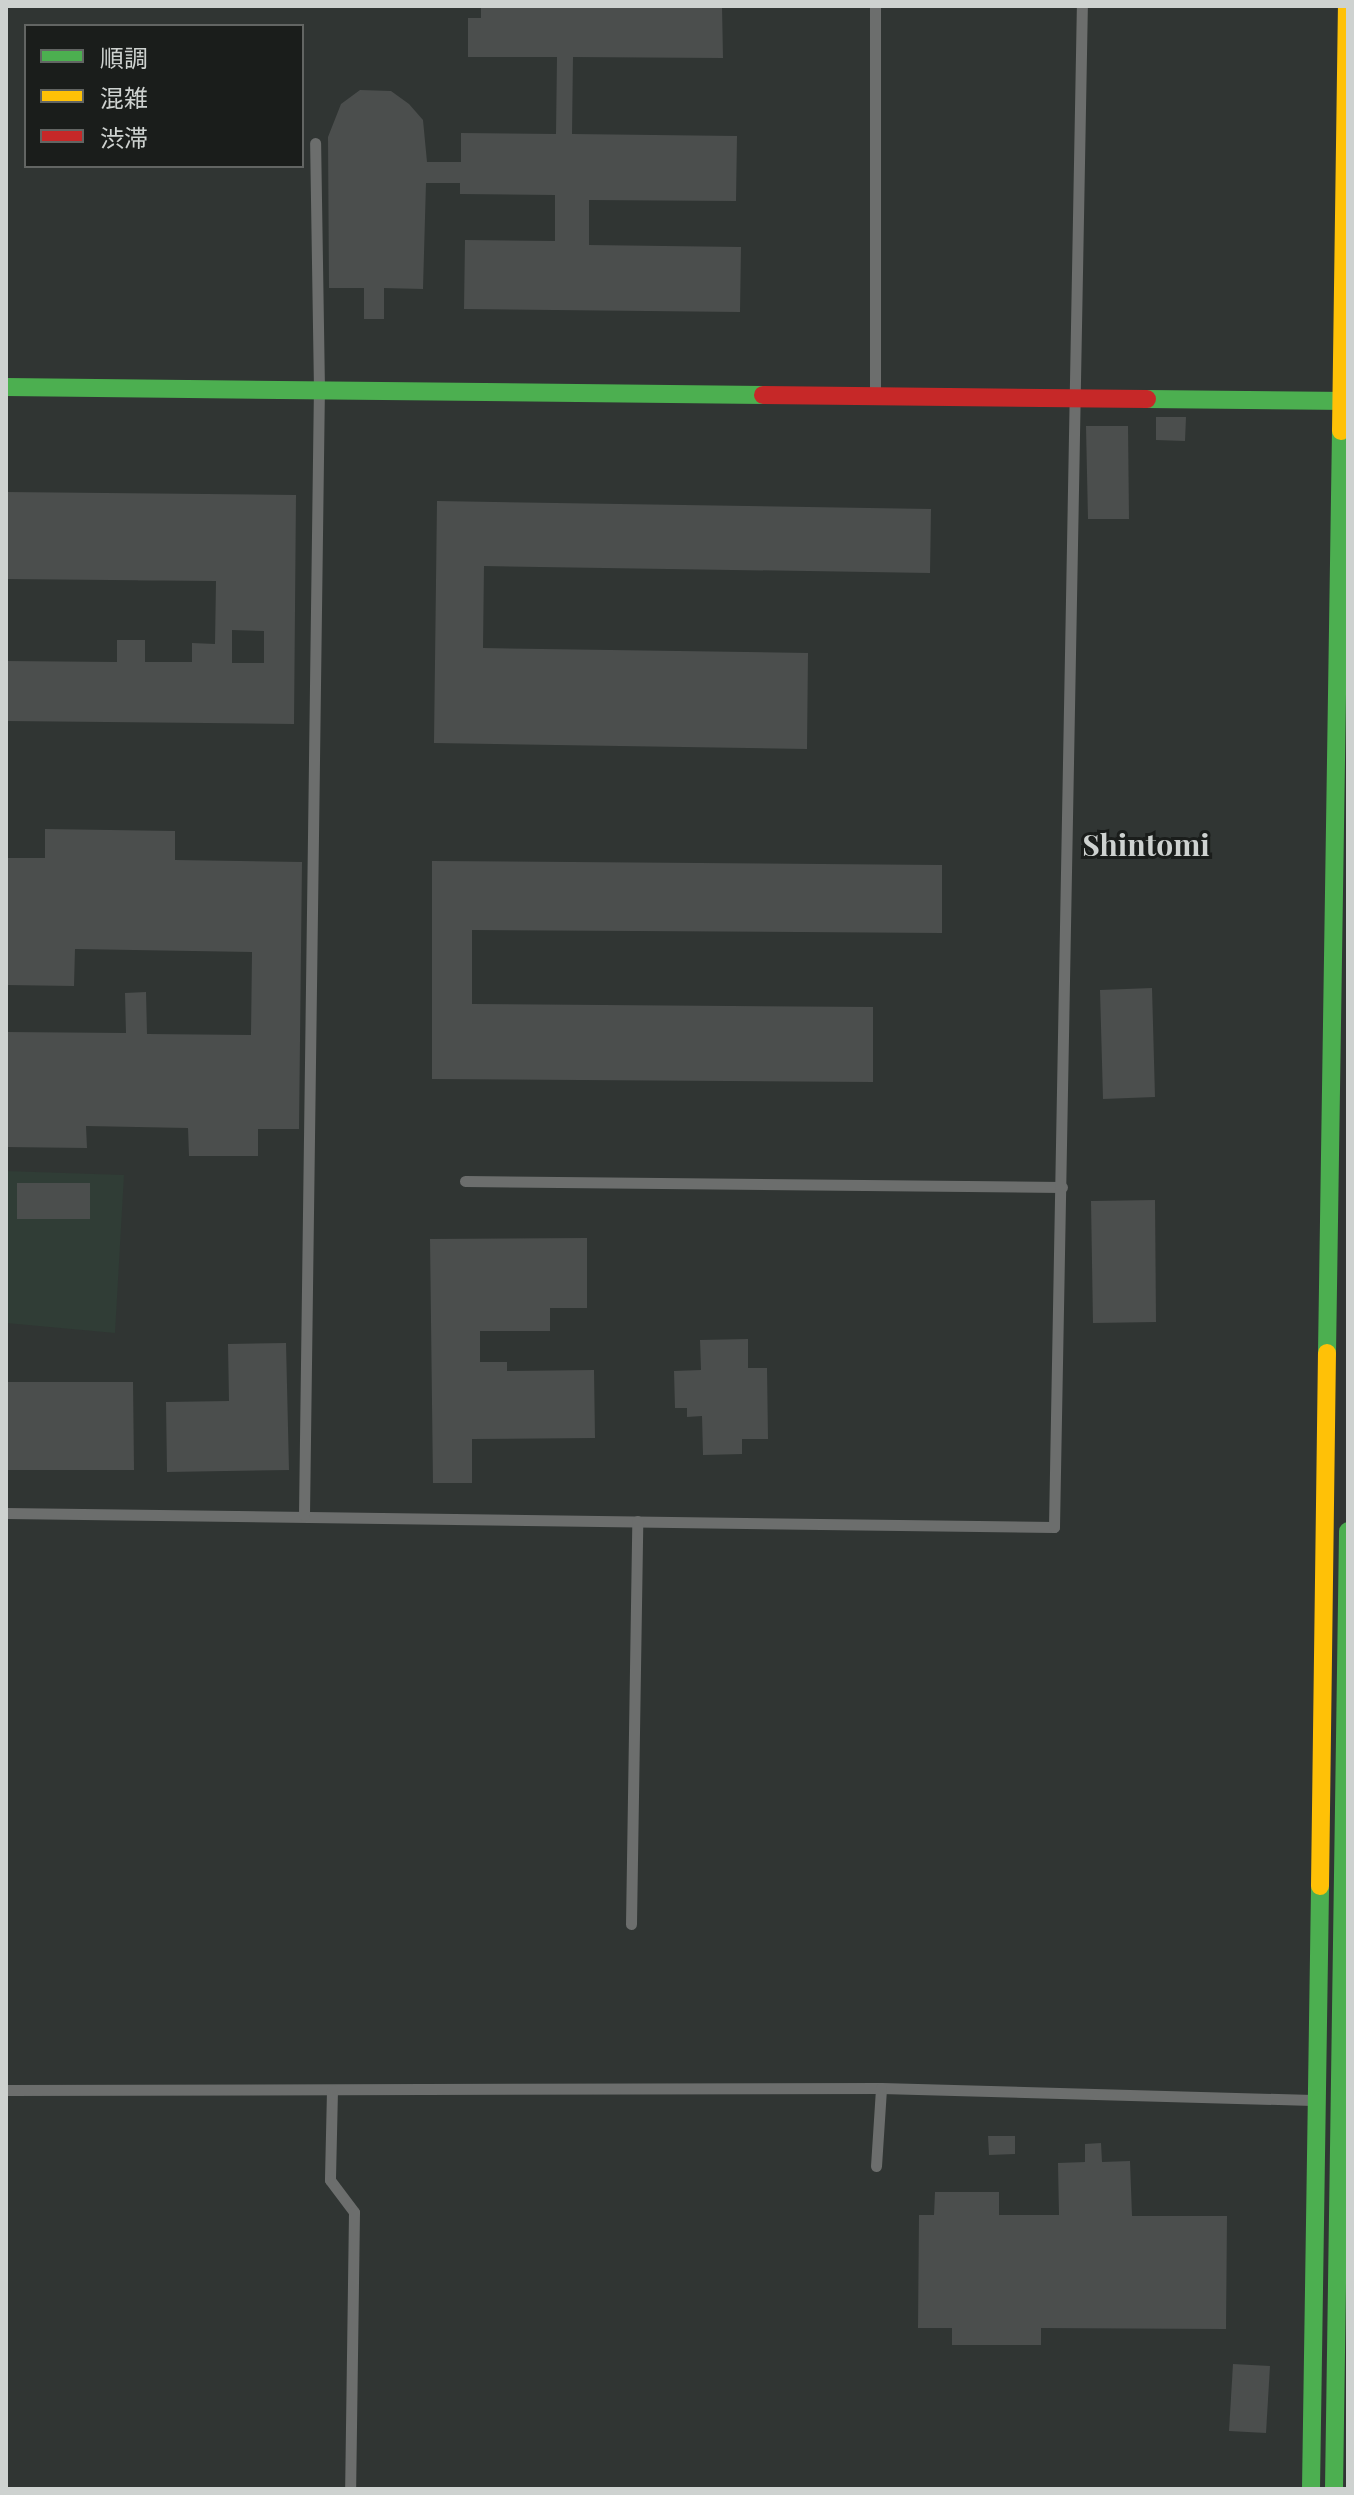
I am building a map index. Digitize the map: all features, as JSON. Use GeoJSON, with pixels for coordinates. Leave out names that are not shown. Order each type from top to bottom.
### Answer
{"type":"FeatureCollection","features":[{"type":"Feature","properties":{"kind":"street"},"geometry":{"type":"LineString","coordinates":[[1311,2489],[1344,401],[1347,6]]}},
{"type":"Feature","properties":{"kind":"street"},"geometry":{"type":"LineString","coordinates":[[6,387],[1344,401]]}},
{"type":"Feature","properties":{"kind":"street"},"geometry":{"type":"LineString","coordinates":[[1334,2489],[1344,2141],[1340,2100],[1348,1531]]}},
{"type":"Feature","properties":{"kind":"lane"},"geometry":{"type":"LineString","coordinates":[[875,6],[875,396]]}},
{"type":"Feature","properties":{"kind":"lane"},"geometry":{"type":"LineString","coordinates":[[6,1513],[1054,1527],[1082,6]]}},
{"type":"Feature","properties":{"kind":"lane"},"geometry":{"type":"LineString","coordinates":[[304,1515],[319,390],[315,143]]}},
{"type":"Feature","properties":{"kind":"lane"},"geometry":{"type":"LineString","coordinates":[[465,1181],[1062,1187]]}},
{"type":"Feature","properties":{"kind":"lane"},"geometry":{"type":"LineString","coordinates":[[631,1924],[637,1521]]}},
{"type":"Feature","properties":{"kind":"lane"},"geometry":{"type":"LineString","coordinates":[[876,2166],[881,2088]]}},
{"type":"Feature","properties":{"kind":"lane"},"geometry":{"type":"LineString","coordinates":[[6,2090],[881,2088],[1340,2100]]}},
{"type":"Feature","properties":{"kind":"lane"},"geometry":{"type":"LineString","coordinates":[[332,2090],[330,2180],[354,2212],[350,2489]]}},
{"type":"Feature","properties":{"kind":"lane"},"geometry":{"type":"LineString","coordinates":[[1316,2140],[1344,2141]]}},
{"type":"Feature","properties":{"kind":"shaded area"},"geometry":{"type":"Polygon","coordinates":[[[6,1171],[124,1175],[115,1333],[6,1323],[6,1171]]]}},
{"type":"Feature","properties":{"kind":"building"},"geometry":{"type":"Polygon","coordinates":[[[481,6],[722,6],[723,58],[573,57],[572,134],[737,136],[736,201],[589,200],[589,245],[741,247],[740,312],[464,309],[465,240],[555,241],[555,195],[460,194],[460,183],[426,183],[423,289],[384,288],[384,319],[364,319],[364,288],[329,288],[328,137],[341,104],[360,90],[391,91],[409,104],[423,120],[427,162],[461,162],[461,133],[556,134],[557,57],[468,57],[468,18],[481,18],[481,6]]]}},
{"type":"Feature","properties":{"kind":"building"},"geometry":{"type":"Polygon","coordinates":[[[1156,417],[1186,417],[1185,441],[1156,440],[1156,417]]]}},
{"type":"Feature","properties":{"kind":"building"},"geometry":{"type":"Polygon","coordinates":[[[1086,426],[1128,426],[1129,519],[1088,519],[1086,426]]]}},
{"type":"Feature","properties":{"kind":"building"},"geometry":{"type":"Polygon","coordinates":[[[6,492],[296,495],[294,724],[6,721],[6,661],[117,662],[117,640],[145,640],[145,662],[192,662],[192,643],[215,644],[216,581],[6,579],[6,492]],[[232,630],[232,663],[264,663],[264,631],[232,630]]]}},
{"type":"Feature","properties":{"kind":"building"},"geometry":{"type":"Polygon","coordinates":[[[437,501],[931,509],[930,573],[484,566],[483,648],[808,653],[807,749],[434,743],[437,501]]]}},
{"type":"Feature","properties":{"kind":"building"},"geometry":{"type":"Polygon","coordinates":[[[45,829],[175,831],[175,860],[302,862],[299,1129],[258,1129],[258,1156],[189,1156],[188,1128],[86,1126],[87,1148],[6,1147],[6,1032],[126,1033],[125,993],[146,992],[147,1034],[251,1035],[252,952],[75,949],[74,986],[6,985],[6,858],[45,858],[45,829]]]}},
{"type":"Feature","properties":{"kind":"building"},"geometry":{"type":"Polygon","coordinates":[[[432,861],[942,865],[942,933],[472,930],[472,1004],[873,1007],[873,1082],[432,1079],[432,861]]]}},
{"type":"Feature","properties":{"kind":"building"},"geometry":{"type":"Polygon","coordinates":[[[1152,988],[1155,1097],[1103,1099],[1100,990],[1152,988]]]}},
{"type":"Feature","properties":{"kind":"building"},"geometry":{"type":"Polygon","coordinates":[[[17,1183],[90,1183],[90,1219],[17,1219],[17,1183]]]}},
{"type":"Feature","properties":{"kind":"building"},"geometry":{"type":"Polygon","coordinates":[[[1155,1200],[1156,1322],[1093,1323],[1091,1201],[1155,1200]]]}},
{"type":"Feature","properties":{"kind":"building"},"geometry":{"type":"Polygon","coordinates":[[[587,1238],[587,1308],[550,1308],[550,1331],[480,1331],[480,1362],[507,1362],[507,1371],[594,1370],[595,1438],[472,1439],[472,1483],[433,1483],[430,1239],[587,1238]]]}},
{"type":"Feature","properties":{"kind":"building"},"geometry":{"type":"Polygon","coordinates":[[[748,1339],[748,1368],[767,1368],[768,1439],[742,1439],[742,1454],[703,1455],[702,1416],[687,1417],[687,1408],[675,1408],[674,1371],[701,1370],[700,1340],[748,1339]]]}},
{"type":"Feature","properties":{"kind":"building"},"geometry":{"type":"Polygon","coordinates":[[[286,1343],[289,1470],[167,1472],[166,1402],[229,1401],[228,1344],[286,1343]]]}},
{"type":"Feature","properties":{"kind":"building"},"geometry":{"type":"Polygon","coordinates":[[[6,1382],[133,1382],[134,1470],[6,1470],[6,1382]]]}},
{"type":"Feature","properties":{"kind":"building"},"geometry":{"type":"Polygon","coordinates":[[[988,2136],[1015,2136],[1015,2154],[989,2155],[988,2136]]]}},
{"type":"Feature","properties":{"kind":"building"},"geometry":{"type":"Polygon","coordinates":[[[1101,2143],[1102,2162],[1130,2161],[1132,2216],[1227,2216],[1226,2329],[1041,2328],[1041,2345],[952,2345],[952,2328],[918,2328],[919,2215],[934,2215],[935,2192],[999,2192],[999,2215],[1059,2215],[1058,2163],[1085,2162],[1085,2144],[1101,2143]]]}},
{"type":"Feature","properties":{"kind":"building"},"geometry":{"type":"Polygon","coordinates":[[[1233,2364],[1270,2366],[1266,2433],[1229,2431],[1233,2364]]]}},
{"type":"Feature","properties":{"kind":"traffic: fast"},"geometry":{"type":"LineString","coordinates":[[6,387],[763,395]]}},
{"type":"Feature","properties":{"kind":"traffic: fast"},"geometry":{"type":"LineString","coordinates":[[1147,399],[1348,401]]}},
{"type":"Feature","properties":{"kind":"traffic: fast"},"geometry":{"type":"LineString","coordinates":[[1327,1353],[1341,431]]}},
{"type":"Feature","properties":{"kind":"traffic: fast"},"geometry":{"type":"LineString","coordinates":[[1334,2489],[1348,1531]]}},
{"type":"Feature","properties":{"kind":"traffic: fast"},"geometry":{"type":"LineString","coordinates":[[1311,2489],[1320,1886]]}},
{"type":"Feature","properties":{"kind":"traffic: slow"},"geometry":{"type":"LineString","coordinates":[[1341,431],[1347,6]]}},
{"type":"Feature","properties":{"kind":"traffic: slow"},"geometry":{"type":"LineString","coordinates":[[1320,1886],[1327,1353]]}},
{"type":"Feature","properties":{"kind":"traffic: jam"},"geometry":{"type":"LineString","coordinates":[[763,395],[1147,399]]}},
{"type":"Feature","properties":{"kind":"district","name":"Shintomi"},"geometry":{"type":"Point","coordinates":[1146,844]}}]}
